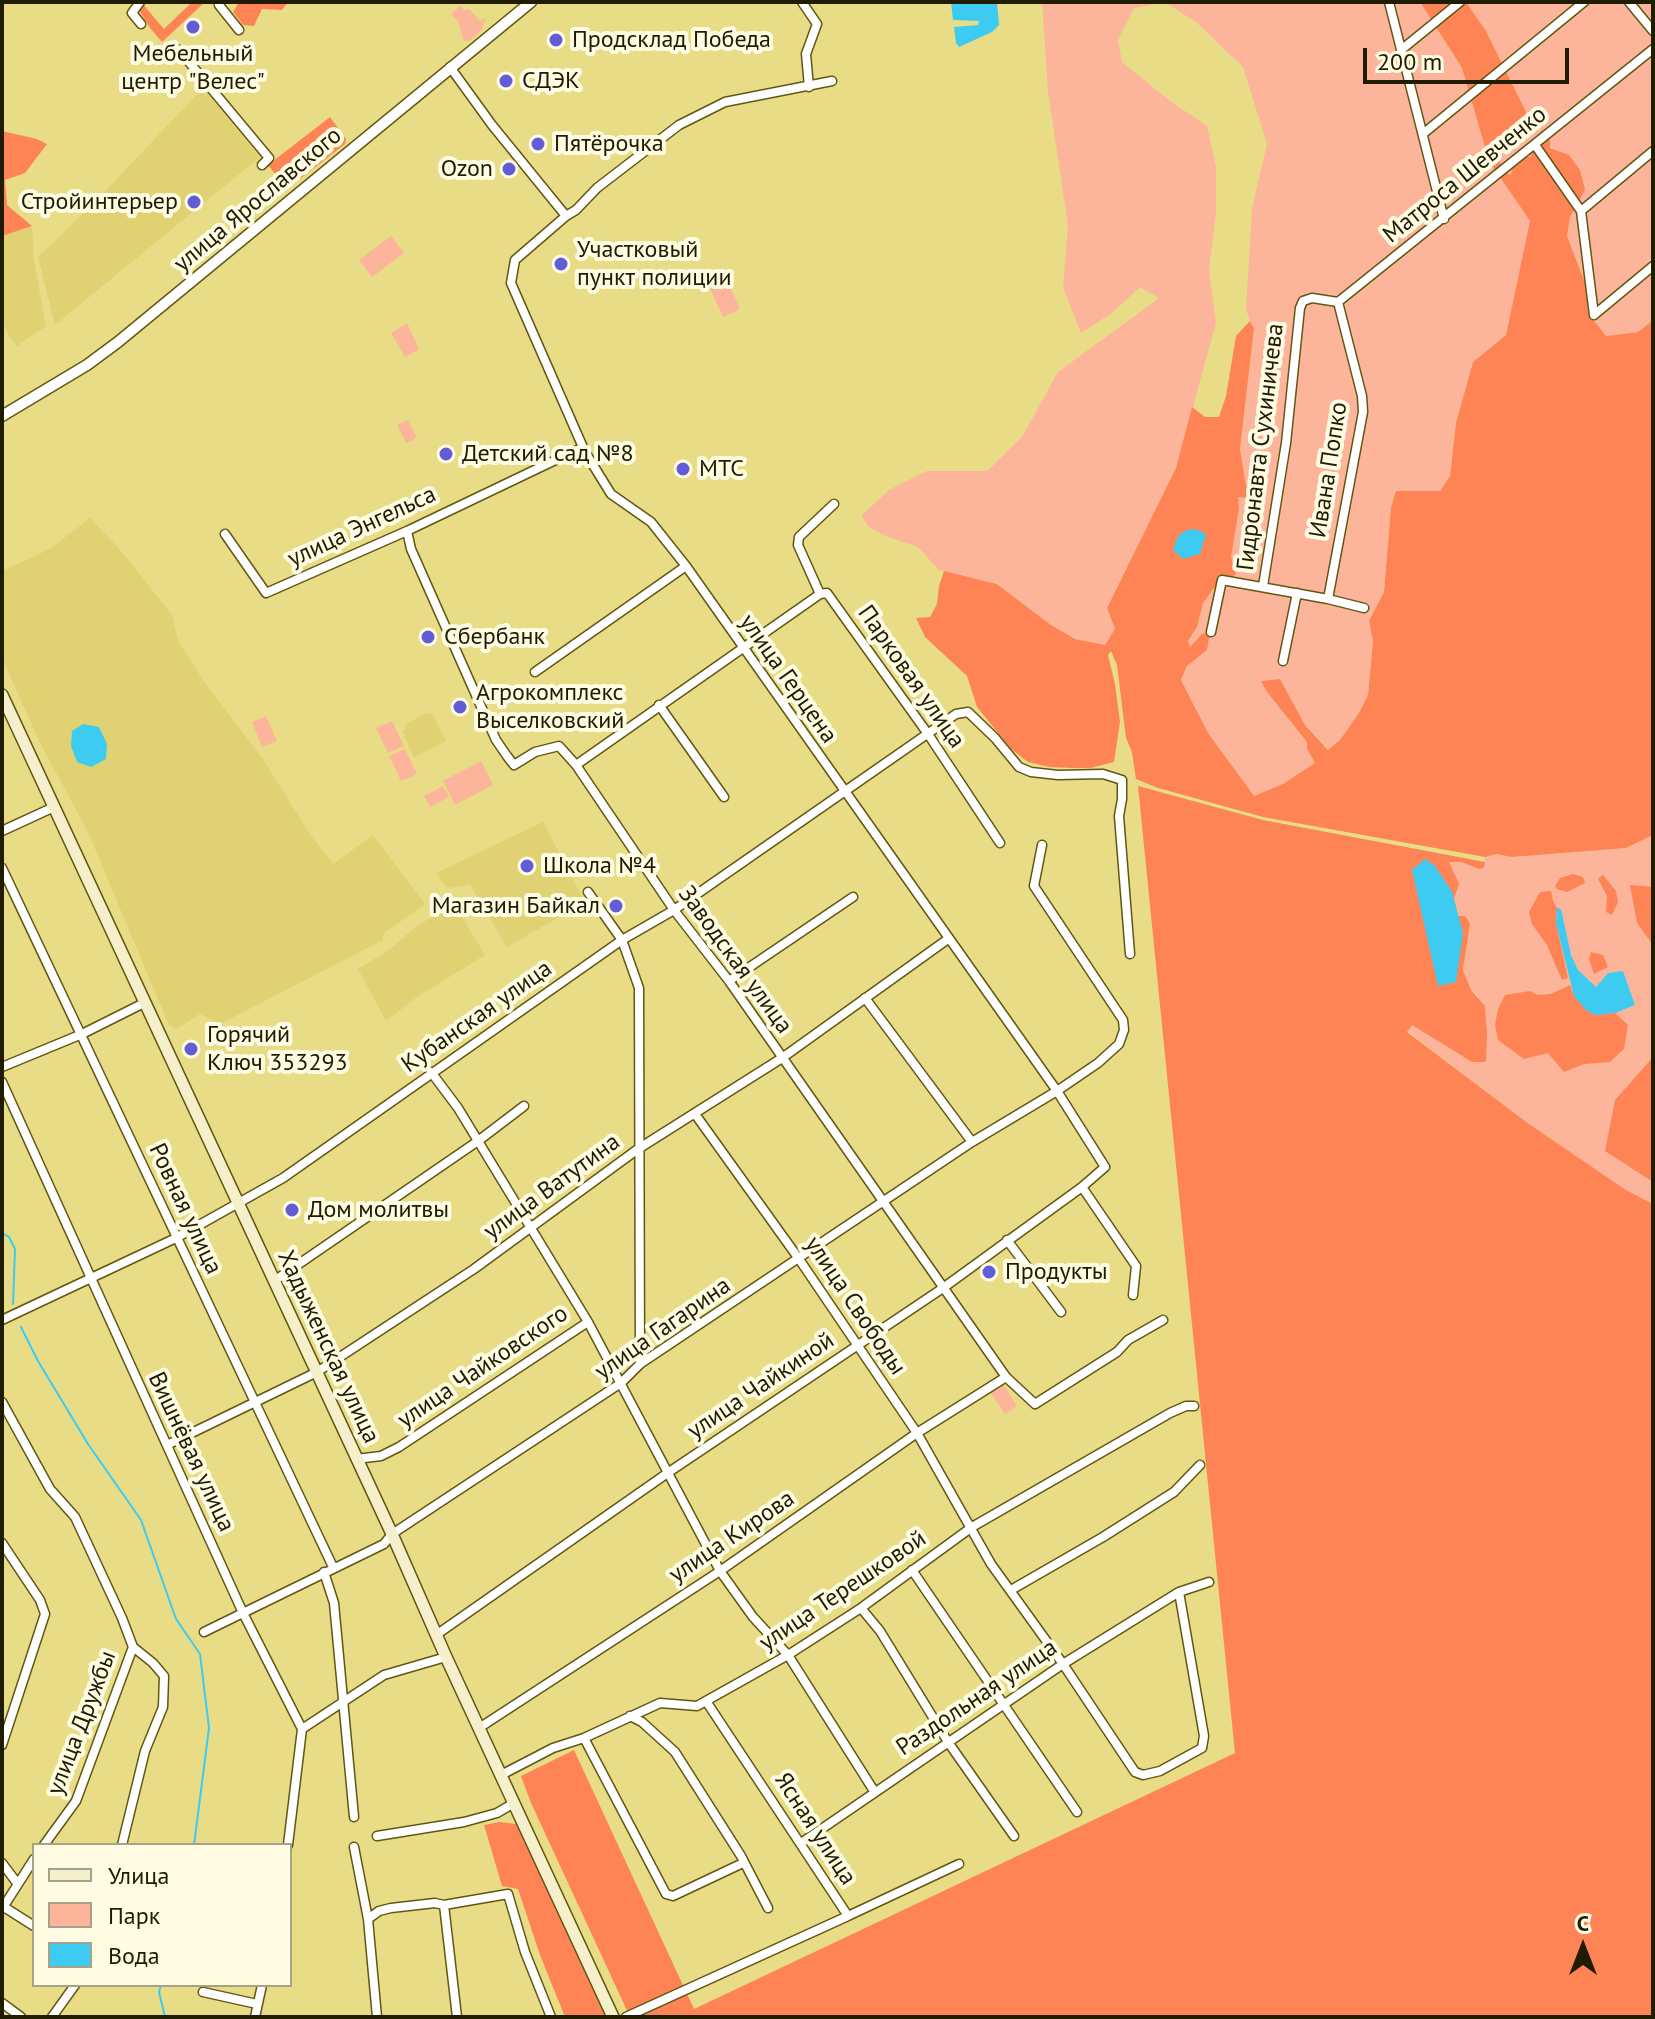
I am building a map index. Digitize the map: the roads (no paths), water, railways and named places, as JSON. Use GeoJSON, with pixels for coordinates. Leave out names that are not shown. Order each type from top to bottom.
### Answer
{"type":"FeatureCollection","features":[{"type":"Feature","properties":{"kind":"main road","name":"Хадыженская улица"},"geometry":{"type":"LineString","coordinates":[[2,695],[613,2017]]}},
{"type":"Feature","properties":{"kind":"street"},"geometry":{"type":"LineString","coordinates":[[140,2],[132,13],[141,24]]}},
{"type":"Feature","properties":{"kind":"street","name":"улица Ярославского"},"geometry":{"type":"LineString","coordinates":[[2,416],[87,365],[118,342],[531,2]]}},
{"type":"Feature","properties":{"kind":"street"},"geometry":{"type":"LineString","coordinates":[[802,2],[817,24],[806,54],[809,87]]}},
{"type":"Feature","properties":{"kind":"street"},"geometry":{"type":"LineString","coordinates":[[1389,2],[1444,219]]}},
{"type":"Feature","properties":{"kind":"street"},"geometry":{"type":"LineString","coordinates":[[1401,50],[1460,2]]}},
{"type":"Feature","properties":{"kind":"street"},"geometry":{"type":"LineString","coordinates":[[1424,133],[1584,2]]}},
{"type":"Feature","properties":{"kind":"street"},"geometry":{"type":"LineString","coordinates":[[1629,2],[1653,31]]}},
{"type":"Feature","properties":{"kind":"street"},"geometry":{"type":"LineString","coordinates":[[219,5],[239,30]]}},
{"type":"Feature","properties":{"kind":"street","name":"Матроса Шевченко"},"geometry":{"type":"LineString","coordinates":[[1338,302],[1653,49]]}},
{"type":"Feature","properties":{"kind":"street"},"geometry":{"type":"LineString","coordinates":[[179,50],[269,158],[262,165]]}},
{"type":"Feature","properties":{"kind":"street"},"geometry":{"type":"LineString","coordinates":[[450,67],[492,125],[566,216]]}},
{"type":"Feature","properties":{"kind":"street","name":"улица Герцена"},"geometry":{"type":"LineString","coordinates":[[832,81],[725,102],[698,114],[632,160],[515,260],[511,283],[585,452],[611,494],[651,522],[686,566],[1057,1091],[1105,1167]]}},
{"type":"Feature","properties":{"kind":"street"},"geometry":{"type":"LineString","coordinates":[[1535,145],[1581,211],[1594,315],[1653,266]]}},
{"type":"Feature","properties":{"kind":"street"},"geometry":{"type":"LineString","coordinates":[[1581,211],[1653,151]]}},
{"type":"Feature","properties":{"kind":"street","name":"Гидронавта Сухиничева"},"geometry":{"type":"LineString","coordinates":[[1263,586],[1286,443],[1300,308],[1303,301],[1312,298],[1338,302]]}},
{"type":"Feature","properties":{"kind":"street","name":"Ивана Попко"},"geometry":{"type":"LineString","coordinates":[[1328,599],[1363,412],[1362,396],[1338,302]]}},
{"type":"Feature","properties":{"kind":"street","name":"улица Энгельса"},"geometry":{"type":"LineString","coordinates":[[225,534],[266,593],[407,531],[577,450],[585,452]]}},
{"type":"Feature","properties":{"kind":"street","name":"Парковая улица"},"geometry":{"type":"LineString","coordinates":[[834,504],[799,537],[798,545],[820,594],[827,593],[928,734],[1000,843]]}},
{"type":"Feature","properties":{"kind":"street","name":"Заводская улица"},"geometry":{"type":"LineString","coordinates":[[407,531],[411,549],[496,740],[514,765],[535,752],[559,746],[576,765],[674,910],[729,981],[1006,1377],[1035,1404],[1117,1352],[1128,1340],[1163,1320]]}},
{"type":"Feature","properties":{"kind":"street"},"geometry":{"type":"LineString","coordinates":[[535,672],[686,566]]}},
{"type":"Feature","properties":{"kind":"street"},"geometry":{"type":"LineString","coordinates":[[1211,632],[1222,580],[1364,608]]}},
{"type":"Feature","properties":{"kind":"street"},"geometry":{"type":"LineString","coordinates":[[1283,661],[1297,593]]}},
{"type":"Feature","properties":{"kind":"street"},"geometry":{"type":"LineString","coordinates":[[576,765],[820,594]]}},
{"type":"Feature","properties":{"kind":"street"},"geometry":{"type":"LineString","coordinates":[[659,705],[724,797]]}},
{"type":"Feature","properties":{"kind":"street","name":"Кубанская улица"},"geometry":{"type":"LineString","coordinates":[[2,1320],[176,1238],[283,1178],[622,940],[674,910],[956,714],[968,712],[1019,767],[1031,772],[1103,774],[1122,780],[1119,816],[1130,954]]}},
{"type":"Feature","properties":{"kind":"street"},"geometry":{"type":"LineString","coordinates":[[2,831],[54,807]]}},
{"type":"Feature","properties":{"kind":"street","name":"улица Гагарина"},"geometry":{"type":"LineString","coordinates":[[204,1632],[384,1544],[392,1534],[621,1383],[640,1364],[972,1142],[1057,1091],[1098,1063],[1119,1044],[1124,1030],[1123,1020],[1034,886],[1042,845]]}},
{"type":"Feature","properties":{"kind":"street","name":"Ровная улица"},"geometry":{"type":"LineString","coordinates":[[2,868],[333,1567]]}},
{"type":"Feature","properties":{"kind":"street"},"geometry":{"type":"LineString","coordinates":[[588,892],[622,940],[639,988],[640,1364]]}},
{"type":"Feature","properties":{"kind":"street"},"geometry":{"type":"LineString","coordinates":[[729,981],[853,897]]}},
{"type":"Feature","properties":{"kind":"street","name":"улица Ватутина"},"geometry":{"type":"LineString","coordinates":[[167,1445],[317,1372],[474,1269],[638,1149],[782,1058],[948,939]]}},
{"type":"Feature","properties":{"kind":"street"},"geometry":{"type":"LineString","coordinates":[[865,998],[972,1142]]}},
{"type":"Feature","properties":{"kind":"street"},"geometry":{"type":"LineString","coordinates":[[2,1067],[82,1034],[144,1003]]}},
{"type":"Feature","properties":{"kind":"street"},"geometry":{"type":"LineString","coordinates":[[431,1072],[458,1108],[588,1322],[720,1571],[753,1617],[788,1655],[874,1791]]}},
{"type":"Feature","properties":{"kind":"street","name":"Вишнёвая улица"},"geometry":{"type":"LineString","coordinates":[[2,1082],[243,1613],[302,1729]]}},
{"type":"Feature","properties":{"kind":"street"},"geometry":{"type":"LineString","coordinates":[[274,1281],[524,1106]]}},
{"type":"Feature","properties":{"kind":"street","name":"улица Свободы"},"geometry":{"type":"LineString","coordinates":[[695,1114],[799,1259],[917,1433],[991,1564],[1135,1772],[1152,1773],[1202,1748],[1204,1736],[1179,1592]]}},
{"type":"Feature","properties":{"kind":"street","name":"улица Чайкиной"},"geometry":{"type":"LineString","coordinates":[[436,1635],[669,1472],[943,1288],[1105,1167]]}},
{"type":"Feature","properties":{"kind":"street"},"geometry":{"type":"LineString","coordinates":[[1082,1187],[1136,1266],[1133,1295]]}},
{"type":"Feature","properties":{"kind":"street"},"geometry":{"type":"LineString","coordinates":[[1007,1240],[1061,1312]]}},
{"type":"Feature","properties":{"kind":"street","name":"улица Чайковского"},"geometry":{"type":"LineString","coordinates":[[356,1459],[381,1456],[399,1447],[588,1322]]}},
{"type":"Feature","properties":{"kind":"street","name":"улица Кирова"},"geometry":{"type":"LineString","coordinates":[[479,1728],[720,1571],[917,1433],[1006,1377]]}},
{"type":"Feature","properties":{"kind":"street","name":"улица Дружбы"},"geometry":{"type":"LineString","coordinates":[[2,1402],[50,1489],[75,1517],[133,1647],[76,1801],[45,1843]]}},
{"type":"Feature","properties":{"kind":"street","name":"улица Терешковой"},"geometry":{"type":"LineString","coordinates":[[501,1775],[553,1748],[584,1738],[660,1703],[697,1706],[788,1655],[861,1608],[972,1527],[1170,1413],[1194,1406]]}},
{"type":"Feature","properties":{"kind":"street"},"geometry":{"type":"LineString","coordinates":[[1011,1590],[1174,1492],[1200,1465]]}},
{"type":"Feature","properties":{"kind":"street"},"geometry":{"type":"LineString","coordinates":[[2,1543],[40,1600],[45,1614],[2,1745]]}},
{"type":"Feature","properties":{"kind":"street"},"geometry":{"type":"LineString","coordinates":[[912,1570],[1077,1812]]}},
{"type":"Feature","properties":{"kind":"street"},"geometry":{"type":"LineString","coordinates":[[324,1572],[334,1603],[354,1817]]}},
{"type":"Feature","properties":{"kind":"street","name":"Раздольная улица"},"geometry":{"type":"LineString","coordinates":[[801,1843],[1063,1664],[1179,1592],[1209,1582]]}},
{"type":"Feature","properties":{"kind":"street"},"geometry":{"type":"LineString","coordinates":[[861,1608],[880,1631],[948,1742],[1014,1836]]}},
{"type":"Feature","properties":{"kind":"street"},"geometry":{"type":"LineString","coordinates":[[122,1843],[145,1751],[163,1707],[164,1676],[133,1647]]}},
{"type":"Feature","properties":{"kind":"street"},"geometry":{"type":"LineString","coordinates":[[288,1843],[302,1729],[384,1675],[446,1657]]}},
{"type":"Feature","properties":{"kind":"street","name":"Ясная улица"},"geometry":{"type":"LineString","coordinates":[[706,1701],[848,1916],[959,1864]]}},
{"type":"Feature","properties":{"kind":"street"},"geometry":{"type":"LineString","coordinates":[[630,1716],[642,1722],[675,1752],[741,1856],[768,1908]]}},
{"type":"Feature","properties":{"kind":"street"},"geometry":{"type":"LineString","coordinates":[[584,1738],[666,1894],[673,1896],[743,1863]]}},
{"type":"Feature","properties":{"kind":"street"},"geometry":{"type":"LineString","coordinates":[[377,1836],[464,1822],[497,1813],[514,1803]]}},
{"type":"Feature","properties":{"kind":"street"},"geometry":{"type":"LineString","coordinates":[[354,1847],[368,1919],[377,2017]]}},
{"type":"Feature","properties":{"kind":"street"},"geometry":{"type":"LineString","coordinates":[[32,1862],[3,1908],[32,1925]]}},
{"type":"Feature","properties":{"kind":"street"},"geometry":{"type":"LineString","coordinates":[[2,1863],[17,1883]]}},
{"type":"Feature","properties":{"kind":"street"},"geometry":{"type":"LineString","coordinates":[[368,1919],[379,1911],[391,1908],[435,1903],[444,1905],[508,1894],[525,1952],[551,2017]]}},
{"type":"Feature","properties":{"kind":"street"},"geometry":{"type":"LineString","coordinates":[[444,1905],[457,2017]]}},
{"type":"Feature","properties":{"kind":"street"},"geometry":{"type":"LineString","coordinates":[[626,2017],[848,1916]]}},
{"type":"Feature","properties":{"kind":"street"},"geometry":{"type":"LineString","coordinates":[[52,2017],[74,1987]]}},
{"type":"Feature","properties":{"kind":"street"},"geometry":{"type":"LineString","coordinates":[[255,2017],[261,1987]]}},
{"type":"Feature","properties":{"kind":"street"},"geometry":{"type":"LineString","coordinates":[[203,1992],[257,2004]]}},
{"type":"Feature","properties":{"kind":"street"},"geometry":{"type":"LineString","coordinates":[[2,2003],[21,2017]]}},
{"type":"Feature","properties":{"kind":"water"},"geometry":{"type":"Polygon","coordinates":[[[951,2],[997,2],[999,25],[992,32],[959,47],[954,27],[978,25],[979,21],[953,20],[951,2]]]}},
{"type":"Feature","properties":{"kind":"water"},"geometry":{"type":"Polygon","coordinates":[[[1195,529],[1206,534],[1200,554],[1183,559],[1173,550],[1178,536],[1195,529]]]}},
{"type":"Feature","properties":{"kind":"water"},"geometry":{"type":"Polygon","coordinates":[[[83,724],[99,727],[107,744],[106,759],[91,767],[77,762],[71,746],[72,731],[83,724]]]}},
{"type":"Feature","properties":{"kind":"water"},"geometry":{"type":"Polygon","coordinates":[[[1425,859],[1435,866],[1452,892],[1463,933],[1456,982],[1438,986],[1412,870],[1425,859]]]}},
{"type":"Feature","properties":{"kind":"water"},"geometry":{"type":"Polygon","coordinates":[[[1557,908],[1561,909],[1571,955],[1578,970],[1596,987],[1608,973],[1623,971],[1635,1005],[1615,1013],[1595,1015],[1574,996],[1556,923],[1557,908]]]}},
{"type":"Feature","properties":{"kind":"waterway"},"geometry":{"type":"LineString","coordinates":[[2,1233],[9,1237],[15,1249],[13,1304]]}},
{"type":"Feature","properties":{"kind":"waterway"},"geometry":{"type":"LineString","coordinates":[[21,1327],[88,1444],[141,1520],[176,1619],[200,1654],[209,1728],[194,1843]]}},
{"type":"Feature","properties":{"kind":"waterway"},"geometry":{"type":"LineString","coordinates":[[160,1987],[165,2017]]}},
{"type":"Feature","properties":{"kind":"place","name":"Мебельный центр \"Велес\""},"geometry":{"type":"Point","coordinates":[193,27]}},
{"type":"Feature","properties":{"kind":"place","name":"Продсклад Победа"},"geometry":{"type":"Point","coordinates":[556,40]}},
{"type":"Feature","properties":{"kind":"place","name":"СДЭК"},"geometry":{"type":"Point","coordinates":[506,81]}},
{"type":"Feature","properties":{"kind":"place","name":"Пятёрочка"},"geometry":{"type":"Point","coordinates":[538,144]}},
{"type":"Feature","properties":{"kind":"place","name":"Ozon"},"geometry":{"type":"Point","coordinates":[509,169]}},
{"type":"Feature","properties":{"kind":"place","name":"Стройинтерьер"},"geometry":{"type":"Point","coordinates":[194,202]}},
{"type":"Feature","properties":{"kind":"place","name":"Участковый пункт полиции"},"geometry":{"type":"Point","coordinates":[561,264]}},
{"type":"Feature","properties":{"kind":"place","name":"Детский сад №8"},"geometry":{"type":"Point","coordinates":[446,454]}},
{"type":"Feature","properties":{"kind":"place","name":"МТС"},"geometry":{"type":"Point","coordinates":[683,469]}},
{"type":"Feature","properties":{"kind":"place","name":"Сбербанк"},"geometry":{"type":"Point","coordinates":[428,637]}},
{"type":"Feature","properties":{"kind":"place","name":"Агрокомплекс Выселковский"},"geometry":{"type":"Point","coordinates":[460,707]}},
{"type":"Feature","properties":{"kind":"place","name":"Школа №4"},"geometry":{"type":"Point","coordinates":[527,866]}},
{"type":"Feature","properties":{"kind":"place","name":"Магазин Байкал"},"geometry":{"type":"Point","coordinates":[616,906]}},
{"type":"Feature","properties":{"kind":"place","name":"Горячий Ключ 353293"},"geometry":{"type":"Point","coordinates":[191,1049]}},
{"type":"Feature","properties":{"kind":"place","name":"Дом молитвы"},"geometry":{"type":"Point","coordinates":[292,1210]}},
{"type":"Feature","properties":{"kind":"place","name":"Продукты"},"geometry":{"type":"Point","coordinates":[989,1272]}}]}
